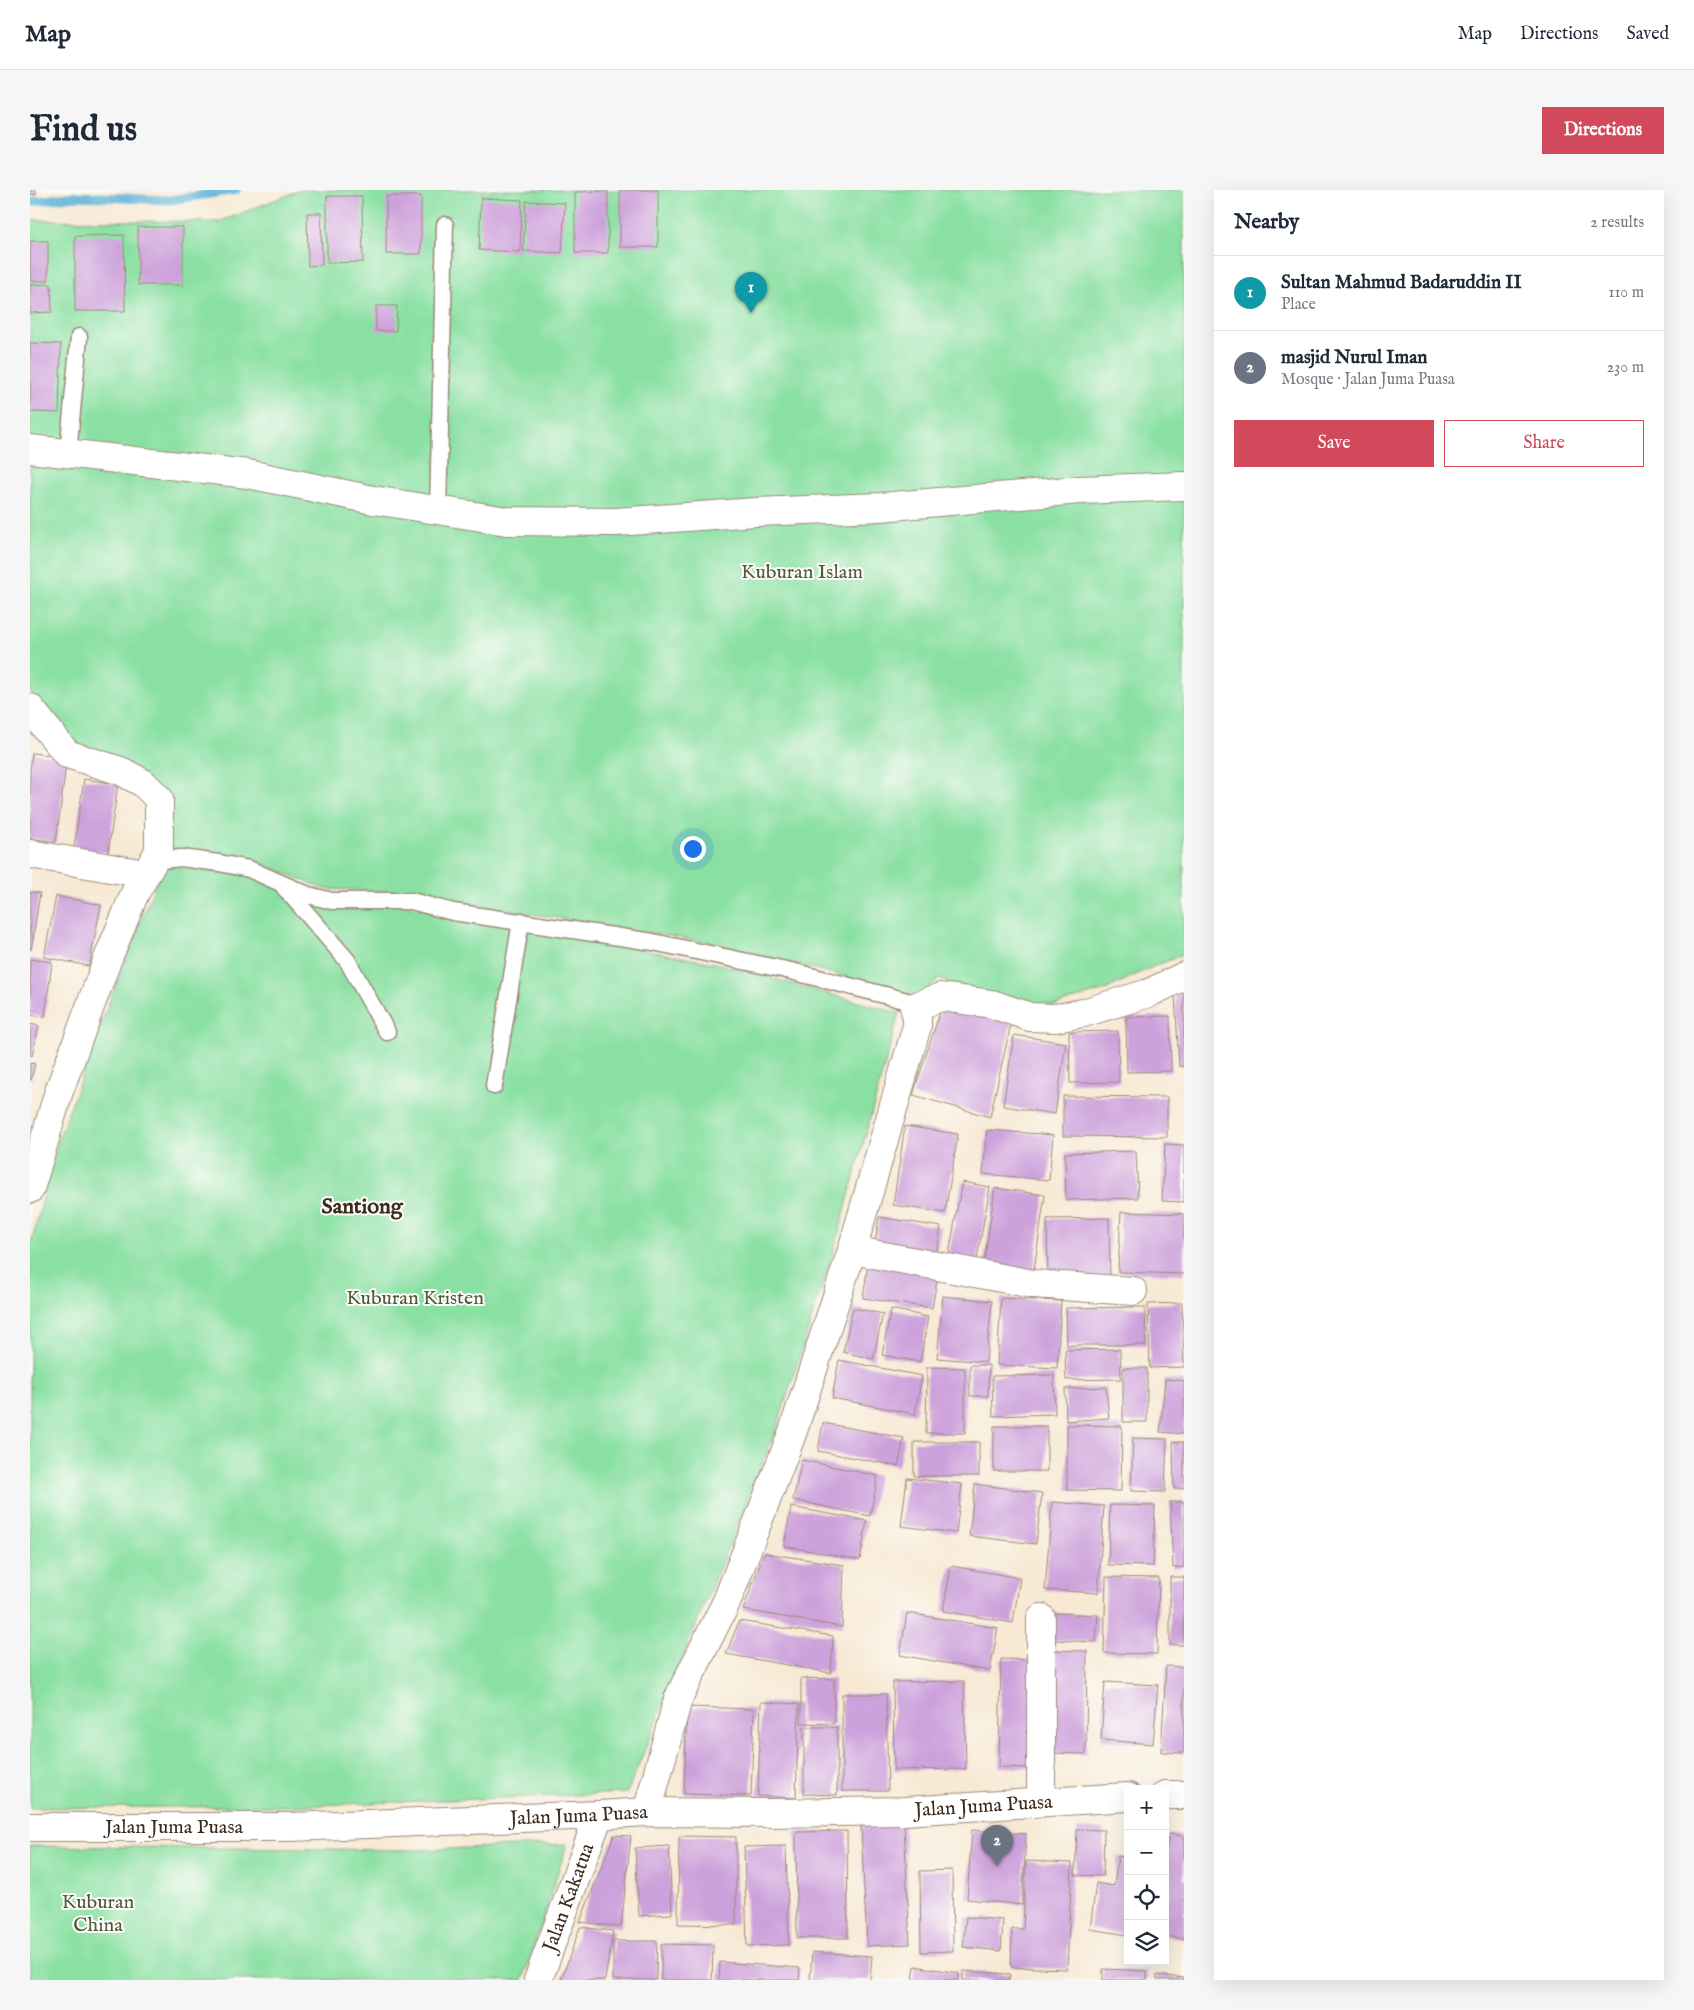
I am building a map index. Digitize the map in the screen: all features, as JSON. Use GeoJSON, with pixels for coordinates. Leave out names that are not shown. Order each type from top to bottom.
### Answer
{"type":"FeatureCollection","features":[{"type":"Feature","properties":{"kind":"street"},"geometry":{"type":"LineString","coordinates":[[30,449],[248,474],[373,500],[507,521],[616,522],[756,512],[880,507],[1080,490],[1184,486]]}},
{"type":"Feature","properties":{"kind":"street"},"geometry":{"type":"LineString","coordinates":[[30,708],[67,754],[121,771],[143,783],[159,799],[159,851],[135,893],[105,966],[59,1091],[38,1131],[30,1190]]}},
{"type":"Feature","properties":{"kind":"street"},"geometry":{"type":"LineString","coordinates":[[30,854],[149,868]]}},
{"type":"Feature","properties":{"kind":"street"},"geometry":{"type":"LineString","coordinates":[[647,1812],[678,1699],[728,1600],[792,1434],[852,1250],[917,1026],[914,1008],[941,997],[992,1004],[1030,1017],[1056,1018],[1083,1013],[1149,994],[1184,976]]}},
{"type":"Feature","properties":{"kind":"street"},"geometry":{"type":"LineString","coordinates":[[852,1250],[1033,1284],[1132,1291]]}},
{"type":"Feature","properties":{"kind":"street"},"geometry":{"type":"LineString","coordinates":[[1041,1618],[1041,1802]]}},
{"type":"Feature","properties":{"kind":"street"},"geometry":{"type":"LineString","coordinates":[[1169,1795],[1184,1795]]}},
{"type":"Feature","properties":{"kind":"street","name":"Jalan Juma Puasa"},"geometry":{"type":"LineString","coordinates":[[30,1827],[290,1827],[599,1816],[647,1812],[895,1811],[1124,1796]]}},
{"type":"Feature","properties":{"kind":"street","name":"Jalan Kakatua"},"geometry":{"type":"LineString","coordinates":[[538,1980],[599,1816]]}},
{"type":"Feature","properties":{"kind":"lane"},"geometry":{"type":"LineString","coordinates":[[438,511],[445,225]]}},
{"type":"Feature","properties":{"kind":"lane"},"geometry":{"type":"LineString","coordinates":[[68,453],[79,337]]}},
{"type":"Feature","properties":{"kind":"lane"},"geometry":{"type":"LineString","coordinates":[[149,868],[161,860],[180,858],[249,869],[308,894],[332,901],[412,901],[453,912],[653,942],[791,971],[907,1001],[914,1008]]}},
{"type":"Feature","properties":{"kind":"lane"},"geometry":{"type":"LineString","coordinates":[[277,880],[347,960],[387,1032]]}},
{"type":"Feature","properties":{"kind":"lane"},"geometry":{"type":"LineString","coordinates":[[494,1086],[521,921]]}},
{"type":"Feature","properties":{"kind":"green space","name":"Kuburan Islam"},"geometry":{"type":"Polygon","coordinates":[[[300,190],[1184,190],[1184,954],[1105,990],[1039,1010],[939,979],[918,996],[724,945],[393,891],[325,889],[253,860],[170,849],[166,800],[38,734],[30,733],[30,220],[219,222],[300,190]]]}},
{"type":"Feature","properties":{"kind":"green space","name":"Kuburan Kristen"},"geometry":{"type":"Polygon","coordinates":[[[163,866],[244,875],[323,904],[392,903],[719,964],[899,1013],[838,1236],[777,1427],[627,1793],[294,1806],[30,1808],[30,1247],[59,1138],[111,997],[163,866]]]}},
{"type":"Feature","properties":{"kind":"green space","name":"Kuburan China"},"geometry":{"type":"Polygon","coordinates":[[[567,1844],[523,1980],[30,1980],[30,1846],[419,1850],[567,1844]]]}},
{"type":"Feature","properties":{"kind":"building"},"geometry":{"type":"Polygon","coordinates":[[[30,190],[36,190],[36,195],[30,194],[30,190]]]}},
{"type":"Feature","properties":{"kind":"building"},"geometry":{"type":"Polygon","coordinates":[[[620,190],[658,190],[658,247],[620,247],[620,190]]]}},
{"type":"Feature","properties":{"kind":"building"},"geometry":{"type":"Polygon","coordinates":[[[608,191],[608,253],[575,253],[575,192],[608,191]]]}},
{"type":"Feature","properties":{"kind":"building"},"geometry":{"type":"Polygon","coordinates":[[[327,196],[362,196],[363,262],[327,263],[327,196]]]}},
{"type":"Feature","properties":{"kind":"building"},"geometry":{"type":"Polygon","coordinates":[[[386,196],[421,196],[421,254],[386,254],[386,196]]]}},
{"type":"Feature","properties":{"kind":"building"},"geometry":{"type":"Polygon","coordinates":[[[481,198],[522,200],[520,252],[479,250],[481,198]]]}},
{"type":"Feature","properties":{"kind":"building"},"geometry":{"type":"Polygon","coordinates":[[[526,201],[565,203],[562,253],[523,251],[526,201]]]}},
{"type":"Feature","properties":{"kind":"building"},"geometry":{"type":"Polygon","coordinates":[[[307,213],[321,213],[322,265],[308,266],[307,213]]]}},
{"type":"Feature","properties":{"kind":"building"},"geometry":{"type":"Polygon","coordinates":[[[138,227],[183,227],[183,285],[138,285],[138,227]]]}},
{"type":"Feature","properties":{"kind":"building"},"geometry":{"type":"Polygon","coordinates":[[[124,235],[125,311],[75,311],[75,236],[124,235]]]}},
{"type":"Feature","properties":{"kind":"building"},"geometry":{"type":"Polygon","coordinates":[[[30,241],[48,241],[48,281],[30,281],[30,241]]]}},
{"type":"Feature","properties":{"kind":"building"},"geometry":{"type":"Polygon","coordinates":[[[51,284],[52,312],[30,313],[30,285],[51,284]]]}},
{"type":"Feature","properties":{"kind":"building"},"geometry":{"type":"Polygon","coordinates":[[[376,306],[397,306],[396,331],[376,331],[376,306]]]}},
{"type":"Feature","properties":{"kind":"building"},"geometry":{"type":"Polygon","coordinates":[[[30,343],[61,344],[59,413],[30,412],[30,343]]]}},
{"type":"Feature","properties":{"kind":"building"},"geometry":{"type":"Polygon","coordinates":[[[32,753],[67,757],[56,842],[30,838],[30,772],[32,753]]]}},
{"type":"Feature","properties":{"kind":"building"},"geometry":{"type":"Polygon","coordinates":[[[84,779],[118,784],[108,853],[74,848],[84,779]]]}},
{"type":"Feature","properties":{"kind":"building"},"geometry":{"type":"Polygon","coordinates":[[[30,892],[40,893],[31,950],[30,950],[30,892]]]}},
{"type":"Feature","properties":{"kind":"building"},"geometry":{"type":"Polygon","coordinates":[[[56,896],[101,905],[89,966],[44,957],[56,896]]]}},
{"type":"Feature","properties":{"kind":"building"},"geometry":{"type":"Polygon","coordinates":[[[30,959],[52,962],[45,1017],[30,1015],[30,959]]]}},
{"type":"Feature","properties":{"kind":"building"},"geometry":{"type":"Polygon","coordinates":[[[1184,993],[1184,1066],[1179,1066],[1175,994],[1184,993]]]}},
{"type":"Feature","properties":{"kind":"building"},"geometry":{"type":"Polygon","coordinates":[[[942,1006],[1012,1019],[990,1117],[913,1095],[942,1006]]]}},
{"type":"Feature","properties":{"kind":"building"},"geometry":{"type":"Polygon","coordinates":[[[1170,1016],[1171,1071],[1127,1072],[1126,1017],[1170,1016]]]}},
{"type":"Feature","properties":{"kind":"building"},"geometry":{"type":"Polygon","coordinates":[[[30,1024],[39,1026],[32,1056],[30,1055],[30,1024]]]}},
{"type":"Feature","properties":{"kind":"building"},"geometry":{"type":"Polygon","coordinates":[[[1118,1031],[1119,1082],[1070,1083],[1069,1032],[1118,1031]]]}},
{"type":"Feature","properties":{"kind":"building"},"geometry":{"type":"Polygon","coordinates":[[[1014,1035],[1066,1043],[1055,1114],[1003,1106],[1014,1035]]]}},
{"type":"Feature","properties":{"kind":"building"},"geometry":{"type":"Polygon","coordinates":[[[30,1063],[35,1064],[31,1080],[30,1080],[30,1063]]]}},
{"type":"Feature","properties":{"kind":"building"},"geometry":{"type":"Polygon","coordinates":[[[1063,1096],[1167,1097],[1167,1137],[1063,1136],[1063,1096]]]}},
{"type":"Feature","properties":{"kind":"building"},"geometry":{"type":"Polygon","coordinates":[[[905,1126],[958,1134],[945,1213],[893,1205],[905,1126]]]}},
{"type":"Feature","properties":{"kind":"building"},"geometry":{"type":"Polygon","coordinates":[[[987,1130],[1053,1135],[1049,1180],[983,1174],[987,1130]]]}},
{"type":"Feature","properties":{"kind":"building"},"geometry":{"type":"Polygon","coordinates":[[[1165,1144],[1184,1145],[1184,1202],[1162,1201],[1165,1144]]]}},
{"type":"Feature","properties":{"kind":"building"},"geometry":{"type":"Polygon","coordinates":[[[1136,1151],[1138,1198],[1066,1200],[1065,1153],[1136,1151]]]}},
{"type":"Feature","properties":{"kind":"building"},"geometry":{"type":"Polygon","coordinates":[[[962,1182],[990,1187],[975,1270],[947,1265],[962,1182]]]}},
{"type":"Feature","properties":{"kind":"building"},"geometry":{"type":"Polygon","coordinates":[[[995,1188],[1045,1195],[1033,1277],[983,1270],[995,1188]]]}},
{"type":"Feature","properties":{"kind":"building"},"geometry":{"type":"Polygon","coordinates":[[[1121,1212],[1184,1214],[1184,1274],[1118,1272],[1121,1212]]]}},
{"type":"Feature","properties":{"kind":"building"},"geometry":{"type":"Polygon","coordinates":[[[879,1217],[941,1227],[935,1260],[874,1251],[879,1217]]]}},
{"type":"Feature","properties":{"kind":"building"},"geometry":{"type":"Polygon","coordinates":[[[1109,1218],[1110,1280],[1048,1282],[1047,1219],[1109,1218]]]}},
{"type":"Feature","properties":{"kind":"building"},"geometry":{"type":"Polygon","coordinates":[[[869,1258],[939,1269],[932,1308],[863,1298],[869,1258]]]}},
{"type":"Feature","properties":{"kind":"building"},"geometry":{"type":"Polygon","coordinates":[[[943,1296],[992,1301],[986,1362],[937,1358],[943,1296]]]}},
{"type":"Feature","properties":{"kind":"building"},"geometry":{"type":"Polygon","coordinates":[[[1001,1298],[1061,1301],[1057,1368],[997,1365],[1001,1298]]]}},
{"type":"Feature","properties":{"kind":"building"},"geometry":{"type":"Polygon","coordinates":[[[1182,1303],[1184,1367],[1150,1368],[1148,1304],[1182,1303]]]}},
{"type":"Feature","properties":{"kind":"building"},"geometry":{"type":"Polygon","coordinates":[[[1145,1307],[1146,1345],[1067,1345],[1066,1308],[1145,1307]]]}},
{"type":"Feature","properties":{"kind":"building"},"geometry":{"type":"Polygon","coordinates":[[[853,1308],[883,1314],[873,1359],[843,1352],[853,1308]]]}},
{"type":"Feature","properties":{"kind":"building"},"geometry":{"type":"Polygon","coordinates":[[[891,1309],[928,1317],[920,1362],[882,1355],[891,1309]]]}},
{"type":"Feature","properties":{"kind":"building"},"geometry":{"type":"Polygon","coordinates":[[[1120,1349],[1121,1379],[1066,1380],[1065,1350],[1120,1349]]]}},
{"type":"Feature","properties":{"kind":"building"},"geometry":{"type":"Polygon","coordinates":[[[839,1360],[922,1376],[915,1414],[832,1398],[839,1360]]]}},
{"type":"Feature","properties":{"kind":"building"},"geometry":{"type":"Polygon","coordinates":[[[970,1365],[989,1365],[988,1396],[970,1396],[970,1365]]]}},
{"type":"Feature","properties":{"kind":"building"},"geometry":{"type":"Polygon","coordinates":[[[927,1367],[965,1368],[965,1433],[926,1433],[927,1367]]]}},
{"type":"Feature","properties":{"kind":"building"},"geometry":{"type":"Polygon","coordinates":[[[1123,1368],[1147,1368],[1147,1422],[1123,1422],[1123,1368]]]}},
{"type":"Feature","properties":{"kind":"building"},"geometry":{"type":"Polygon","coordinates":[[[1054,1375],[1055,1414],[993,1416],[992,1376],[1054,1375]]]}},
{"type":"Feature","properties":{"kind":"building"},"geometry":{"type":"Polygon","coordinates":[[[1165,1379],[1184,1381],[1184,1434],[1160,1432],[1165,1379]]]}},
{"type":"Feature","properties":{"kind":"building"},"geometry":{"type":"Polygon","coordinates":[[[1106,1387],[1109,1418],[1066,1421],[1065,1389],[1106,1387]]]}},
{"type":"Feature","properties":{"kind":"building"},"geometry":{"type":"Polygon","coordinates":[[[823,1423],[904,1438],[898,1466],[818,1451],[823,1423]]]}},
{"type":"Feature","properties":{"kind":"building"},"geometry":{"type":"Polygon","coordinates":[[[1067,1425],[1122,1426],[1121,1491],[1067,1490],[1067,1425]]]}},
{"type":"Feature","properties":{"kind":"building"},"geometry":{"type":"Polygon","coordinates":[[[994,1426],[1047,1426],[1047,1471],[994,1471],[994,1426]]]}},
{"type":"Feature","properties":{"kind":"building"},"geometry":{"type":"Polygon","coordinates":[[[1133,1438],[1167,1439],[1165,1492],[1131,1491],[1133,1438]]]}},
{"type":"Feature","properties":{"kind":"building"},"geometry":{"type":"Polygon","coordinates":[[[914,1442],[979,1442],[979,1476],[914,1476],[914,1442]]]}},
{"type":"Feature","properties":{"kind":"building"},"geometry":{"type":"Polygon","coordinates":[[[1173,1442],[1184,1442],[1184,1488],[1174,1489],[1173,1442]]]}},
{"type":"Feature","properties":{"kind":"building"},"geometry":{"type":"Polygon","coordinates":[[[802,1460],[878,1476],[870,1516],[793,1500],[802,1460]]]}},
{"type":"Feature","properties":{"kind":"building"},"geometry":{"type":"Polygon","coordinates":[[[907,1478],[962,1484],[956,1533],[901,1526],[907,1478]]]}},
{"type":"Feature","properties":{"kind":"building"},"geometry":{"type":"Polygon","coordinates":[[[975,1484],[1042,1493],[1036,1544],[969,1536],[975,1484]]]}},
{"type":"Feature","properties":{"kind":"building"},"geometry":{"type":"Polygon","coordinates":[[[1052,1502],[1104,1506],[1098,1593],[1045,1590],[1052,1502]]]}},
{"type":"Feature","properties":{"kind":"building"},"geometry":{"type":"Polygon","coordinates":[[[1170,1502],[1184,1502],[1184,1567],[1173,1568],[1170,1502]]]}},
{"type":"Feature","properties":{"kind":"building"},"geometry":{"type":"Polygon","coordinates":[[[1110,1505],[1155,1506],[1153,1566],[1108,1565],[1110,1505]]]}},
{"type":"Feature","properties":{"kind":"building"},"geometry":{"type":"Polygon","coordinates":[[[791,1507],[867,1521],[860,1560],[784,1546],[791,1507]]]}},
{"type":"Feature","properties":{"kind":"building"},"geometry":{"type":"Polygon","coordinates":[[[764,1553],[844,1565],[842,1627],[743,1610],[764,1553]]]}},
{"type":"Feature","properties":{"kind":"building"},"geometry":{"type":"Polygon","coordinates":[[[951,1566],[1020,1578],[1013,1623],[943,1611],[951,1566]]]}},
{"type":"Feature","properties":{"kind":"building"},"geometry":{"type":"Polygon","coordinates":[[[1106,1577],[1159,1578],[1157,1654],[1104,1653],[1106,1577]]]}},
{"type":"Feature","properties":{"kind":"building"},"geometry":{"type":"Polygon","coordinates":[[[1170,1577],[1184,1577],[1184,1645],[1170,1645],[1170,1577]]]}},
{"type":"Feature","properties":{"kind":"building"},"geometry":{"type":"Polygon","coordinates":[[[907,1613],[998,1628],[990,1671],[900,1655],[907,1613]]]}},
{"type":"Feature","properties":{"kind":"building"},"geometry":{"type":"Polygon","coordinates":[[[1055,1613],[1098,1615],[1096,1642],[1053,1640],[1055,1613]]]}},
{"type":"Feature","properties":{"kind":"building"},"geometry":{"type":"Polygon","coordinates":[[[739,1621],[833,1636],[831,1673],[726,1654],[739,1621]]]}},
{"type":"Feature","properties":{"kind":"building"},"geometry":{"type":"Polygon","coordinates":[[[1049,1650],[1087,1651],[1086,1754],[1047,1753],[1049,1650]]]}},
{"type":"Feature","properties":{"kind":"building"},"geometry":{"type":"Polygon","coordinates":[[[1001,1659],[1036,1660],[1033,1768],[999,1767],[1001,1659]]]}},
{"type":"Feature","properties":{"kind":"building"},"geometry":{"type":"Polygon","coordinates":[[[1166,1666],[1184,1667],[1184,1753],[1161,1752],[1166,1666]]]}},
{"type":"Feature","properties":{"kind":"building"},"geometry":{"type":"Polygon","coordinates":[[[801,1678],[834,1679],[834,1724],[801,1723],[801,1678]]]}},
{"type":"Feature","properties":{"kind":"building"},"geometry":{"type":"Polygon","coordinates":[[[964,1681],[966,1769],[894,1770],[893,1682],[964,1681]]]}},
{"type":"Feature","properties":{"kind":"building"},"geometry":{"type":"Polygon","coordinates":[[[1105,1682],[1158,1685],[1153,1744],[1101,1740],[1105,1682]]]}},
{"type":"Feature","properties":{"kind":"building"},"geometry":{"type":"Polygon","coordinates":[[[842,1694],[886,1694],[888,1791],[842,1791],[842,1694]]]}},
{"type":"Feature","properties":{"kind":"building"},"geometry":{"type":"Polygon","coordinates":[[[761,1702],[799,1704],[796,1798],[758,1796],[761,1702]]]}},
{"type":"Feature","properties":{"kind":"building"},"geometry":{"type":"Polygon","coordinates":[[[687,1707],[754,1709],[751,1796],[684,1794],[687,1707]]]}},
{"type":"Feature","properties":{"kind":"building"},"geometry":{"type":"Polygon","coordinates":[[[804,1727],[837,1727],[837,1795],[804,1794],[804,1727]]]}},
{"type":"Feature","properties":{"kind":"building"},"geometry":{"type":"Polygon","coordinates":[[[904,1824],[910,1944],[867,1946],[861,1826],[904,1824]]]}},
{"type":"Feature","properties":{"kind":"building"},"geometry":{"type":"Polygon","coordinates":[[[1077,1829],[1104,1830],[1103,1876],[1075,1875],[1077,1829]]]}},
{"type":"Feature","properties":{"kind":"building"},"geometry":{"type":"Polygon","coordinates":[[[972,1830],[1026,1834],[1022,1905],[967,1899],[972,1830]]]}},
{"type":"Feature","properties":{"kind":"building"},"geometry":{"type":"Polygon","coordinates":[[[847,1831],[848,1938],[797,1938],[796,1832],[847,1831]]]}},
{"type":"Feature","properties":{"kind":"building"},"geometry":{"type":"Polygon","coordinates":[[[1169,1834],[1184,1836],[1184,1939],[1169,1937],[1169,1834]]]}},
{"type":"Feature","properties":{"kind":"building"},"geometry":{"type":"Polygon","coordinates":[[[614,1835],[631,1836],[621,1927],[580,1922],[614,1835]]]}},
{"type":"Feature","properties":{"kind":"building"},"geometry":{"type":"Polygon","coordinates":[[[679,1836],[736,1837],[736,1925],[678,1924],[679,1836]]]}},
{"type":"Feature","properties":{"kind":"building"},"geometry":{"type":"Polygon","coordinates":[[[669,1846],[672,1914],[639,1916],[635,1848],[669,1846]]]}},
{"type":"Feature","properties":{"kind":"building"},"geometry":{"type":"Polygon","coordinates":[[[786,1846],[789,1945],[747,1946],[744,1847],[786,1846]]]}},
{"type":"Feature","properties":{"kind":"building"},"geometry":{"type":"Polygon","coordinates":[[[1118,1856],[1124,1857],[1124,1934],[1090,1929],[1096,1883],[1114,1886],[1118,1856]]]}},
{"type":"Feature","properties":{"kind":"building"},"geometry":{"type":"Polygon","coordinates":[[[1026,1861],[1072,1863],[1067,1969],[1011,1967],[1012,1929],[1023,1929],[1026,1861]]]}},
{"type":"Feature","properties":{"kind":"building"},"geometry":{"type":"Polygon","coordinates":[[[952,1870],[953,1951],[921,1952],[920,1871],[952,1870]]]}},
{"type":"Feature","properties":{"kind":"building"},"geometry":{"type":"Polygon","coordinates":[[[966,1917],[1003,1920],[1001,1951],[963,1947],[966,1917]]]}},
{"type":"Feature","properties":{"kind":"building"},"geometry":{"type":"Polygon","coordinates":[[[580,1927],[613,1931],[605,1980],[561,1980],[580,1927]]]}},
{"type":"Feature","properties":{"kind":"building"},"geometry":{"type":"Polygon","coordinates":[[[613,1941],[657,1941],[656,1980],[613,1980],[613,1941]]]}},
{"type":"Feature","properties":{"kind":"building"},"geometry":{"type":"Polygon","coordinates":[[[661,1944],[713,1945],[712,1980],[661,1980],[661,1944]]]}},
{"type":"Feature","properties":{"kind":"building"},"geometry":{"type":"Polygon","coordinates":[[[812,1952],[872,1956],[870,1980],[810,1980],[812,1952]]]}},
{"type":"Feature","properties":{"kind":"building"},"geometry":{"type":"Polygon","coordinates":[[[720,1962],[800,1968],[799,1980],[719,1980],[720,1962]]]}},
{"type":"Feature","properties":{"kind":"building"},"geometry":{"type":"Polygon","coordinates":[[[915,1966],[959,1973],[958,1980],[913,1980],[915,1966]]]}},
{"type":"Feature","properties":{"kind":"building"},"geometry":{"type":"Polygon","coordinates":[[[1103,1969],[1147,1971],[1147,1980],[1103,1980],[1103,1969]]]}},
{"type":"Feature","properties":{"kind":"building"},"geometry":{"type":"Polygon","coordinates":[[[963,1971],[1010,1974],[1009,1980],[963,1980],[963,1971]]]}},
{"type":"Feature","properties":{"kind":"building"},"geometry":{"type":"Polygon","coordinates":[[[1157,1975],[1184,1978],[1184,1980],[1157,1980],[1157,1975]]]}},
{"type":"Feature","properties":{"kind":"waterway"},"geometry":{"type":"LineString","coordinates":[[30,202],[75,196],[170,200],[236,190]]}},
{"type":"Feature","properties":{"kind":"place","name":"Sultan Mahmud Badaruddin II"},"geometry":{"type":"Point","coordinates":[751,313]}},
{"type":"Feature","properties":{"kind":"place","name":"masjid Nurul Iman"},"geometry":{"type":"Point","coordinates":[997,1866]}},
{"type":"Feature","properties":{"kind":"district","name":"Santiong"},"geometry":{"type":"Point","coordinates":[362,1207]}}]}
